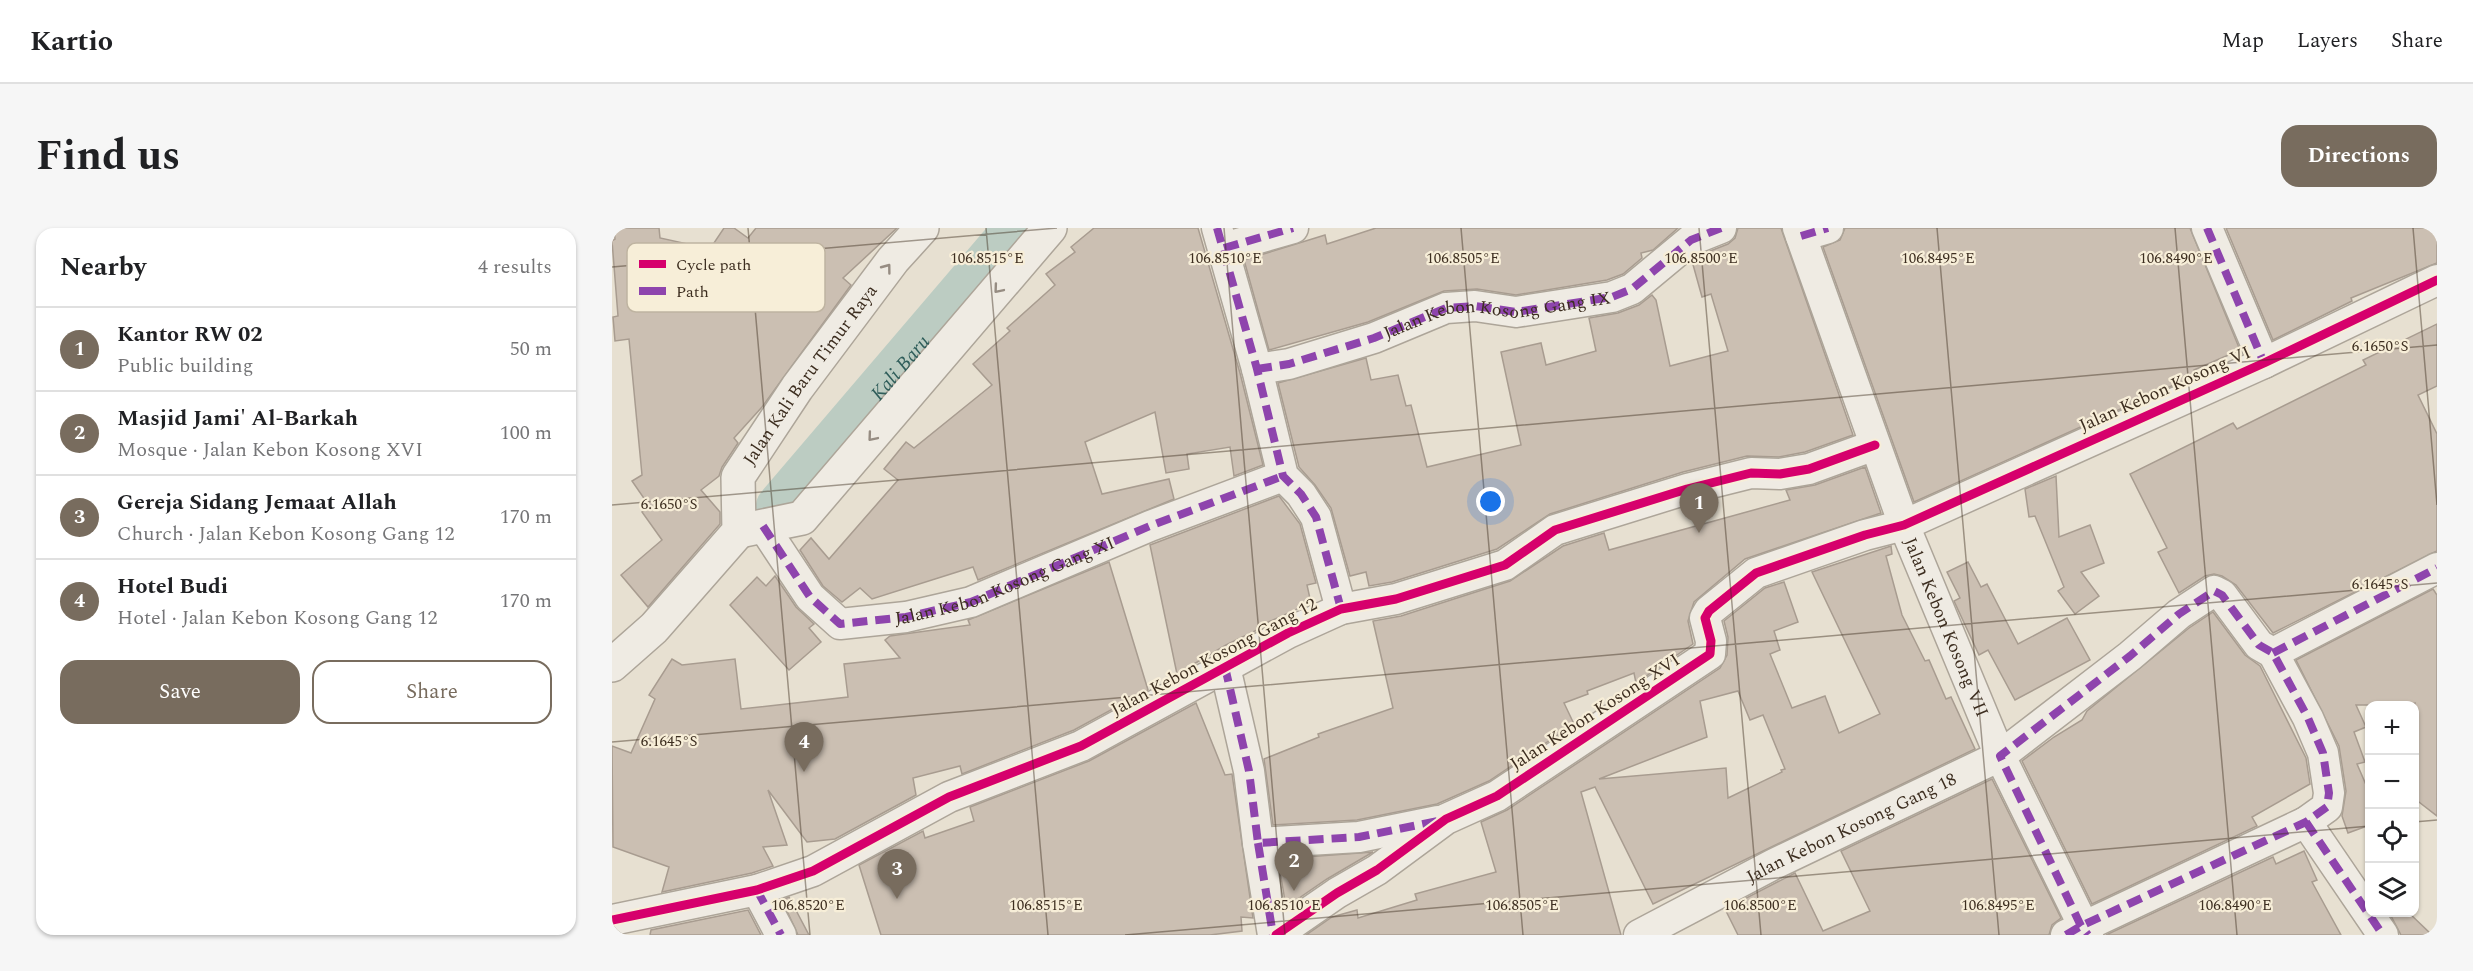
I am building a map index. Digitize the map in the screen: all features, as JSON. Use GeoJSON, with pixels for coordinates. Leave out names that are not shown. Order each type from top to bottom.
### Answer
{"type":"FeatureCollection","features":[{"type":"Feature","properties":{"kind":"street","name":"Jalan Kali Baru Timur Raya"},"geometry":{"type":"LineString","coordinates":[[751,528],[738,477],[797,388],[893,260],[922,228]]}},
{"type":"Feature","properties":{"kind":"street"},"geometry":{"type":"LineString","coordinates":[[612,664],[654,628],[751,528],[802,518],[1050,228]]}},
{"type":"Feature","properties":{"kind":"street"},"geometry":{"type":"LineString","coordinates":[[1293,228],[1221,238],[1257,369],[1283,476],[1301,494],[1316,517],[1341,609]]}},
{"type":"Feature","properties":{"kind":"street","name":"Jalan Kebon Kosong Gang IX"},"geometry":{"type":"LineString","coordinates":[[1257,369],[1298,361],[1374,338],[1446,308],[1475,306],[1516,312],[1612,297],[1632,289],[1691,240],[1721,228]]}},
{"type":"Feature","properties":{"kind":"street"},"geometry":{"type":"LineString","coordinates":[[2207,228],[2264,363]]}},
{"type":"Feature","properties":{"kind":"street","name":"Jalan Kebon Kosong VII"},"geometry":{"type":"LineString","coordinates":[[1809,231],[1875,446],[1904,525],[2000,756],[2078,932]]}},
{"type":"Feature","properties":{"kind":"street","name":"Jalan Kebon Kosong VI"},"geometry":{"type":"LineString","coordinates":[[1904,525],[2264,363],[2437,280]]}},
{"type":"Feature","properties":{"kind":"street","name":"Jalan Kebon Kosong Gang 12"},"geometry":{"type":"LineString","coordinates":[[612,920],[757,890],[813,871],[949,797],[1082,746],[1288,633],[1341,609],[1396,598],[1505,565],[1555,530],[1687,489],[1751,473],[1780,474],[1809,469],[1875,446]]}},
{"type":"Feature","properties":{"kind":"street","name":"Jalan Kebon Kosong Gang XI"},"geometry":{"type":"LineString","coordinates":[[751,528],[810,597],[840,624],[851,623],[906,617],[971,602],[1150,526],[1283,476]]}},
{"type":"Feature","properties":{"kind":"street","name":"Jalan Kebon Kosong XVI"},"geometry":{"type":"LineString","coordinates":[[1275,935],[1337,893],[1377,870],[1446,819],[1497,796],[1710,654],[1711,641],[1705,618],[1709,611],[1756,573],[1865,535],[1904,525]]}},
{"type":"Feature","properties":{"kind":"street"},"geometry":{"type":"LineString","coordinates":[[2078,932],[2306,822],[2327,807],[2329,793],[2323,753],[2308,718],[2273,652],[2437,568]]}},
{"type":"Feature","properties":{"kind":"street","name":"Jalan Kebon Kosong Gang 18"},"geometry":{"type":"LineString","coordinates":[[1640,935],[1774,864],[2000,756],[2130,656],[2179,614],[2214,591],[2222,595],[2259,645],[2273,652]]}},
{"type":"Feature","properties":{"kind":"street"},"geometry":{"type":"LineString","coordinates":[[1225,667],[1249,771],[1258,843],[1275,935]]}},
{"type":"Feature","properties":{"kind":"street"},"geometry":{"type":"LineString","coordinates":[[1258,843],[1359,837],[1446,819]]}},
{"type":"Feature","properties":{"kind":"street"},"geometry":{"type":"LineString","coordinates":[[2306,822],[2383,935]]}},
{"type":"Feature","properties":{"kind":"street"},"geometry":{"type":"LineString","coordinates":[[757,890],[781,935]]}},
{"type":"Feature","properties":{"kind":"building"},"geometry":{"type":"Polygon","coordinates":[[[614,228],[659,228],[660,238],[683,243],[627,243],[627,312],[825,312],[825,243],[714,243],[724,228],[734,228],[748,238],[756,228],[897,228],[843,278],[851,285],[762,407],[734,438],[738,443],[722,467],[719,476],[701,490],[720,512],[720,524],[648,607],[621,575],[662,540],[642,512],[650,507],[632,481],[642,475],[629,339],[615,341],[613,317],[618,316],[612,241],[615,239],[614,228]]]}},
{"type":"Feature","properties":{"kind":"building"},"geometry":{"type":"Polygon","coordinates":[[[1094,228],[1198,228],[1240,373],[1263,465],[1234,476],[1230,447],[1187,454],[1189,469],[1166,473],[1155,412],[1085,442],[1102,494],[1169,479],[1174,499],[978,580],[973,567],[872,599],[860,588],[842,602],[823,586],[800,550],[811,538],[829,559],[898,480],[884,469],[906,442],[914,448],[992,385],[973,364],[1010,331],[1007,328],[1055,285],[1046,274],[1075,252],[1071,247],[1094,228]]]}},
{"type":"Feature","properties":{"kind":"building"},"geometry":{"type":"Polygon","coordinates":[[[1376,228],[1678,228],[1653,250],[1641,253],[1642,258],[1623,274],[1607,280],[1516,295],[1477,289],[1444,291],[1368,322],[1269,350],[1244,260],[1325,235],[1327,244],[1376,228]]]}},
{"type":"Feature","properties":{"kind":"building"},"geometry":{"type":"Polygon","coordinates":[[[1738,228],[1781,228],[1853,435],[1805,452],[1779,457],[1747,456],[1683,472],[1550,514],[1497,549],[1392,582],[1369,586],[1366,572],[1350,576],[1331,508],[1299,467],[1278,383],[1366,358],[1371,380],[1398,375],[1406,406],[1411,405],[1427,467],[1521,445],[1501,352],[1541,343],[1546,365],[1596,351],[1589,318],[1618,313],[1639,305],[1652,295],[1656,300],[1670,366],[1728,351],[1711,294],[1702,297],[1692,261],[1700,255],[1728,244],[1735,238],[1738,228]]]}},
{"type":"Feature","properties":{"kind":"building"},"geometry":{"type":"Polygon","coordinates":[[[1845,228],[2190,228],[2240,350],[2194,370],[2196,375],[1914,502],[1823,247],[1840,240],[1845,228]]]}},
{"type":"Feature","properties":{"kind":"building"},"geometry":{"type":"Polygon","coordinates":[[[2226,228],[2437,228],[2437,263],[2351,298],[2352,301],[2273,340],[2226,228]]]}},
{"type":"Feature","properties":{"kind":"building"},"geometry":{"type":"Polygon","coordinates":[[[2437,324],[2437,386],[2418,395],[2437,434],[2437,551],[2273,633],[2236,585],[2222,576],[2214,574],[2205,576],[2179,593],[2158,552],[2167,548],[2130,474],[2233,423],[2237,429],[2366,365],[2363,360],[2437,324]]]}},
{"type":"Feature","properties":{"kind":"building"},"geometry":{"type":"Polygon","coordinates":[[[1865,467],[1881,513],[1745,559],[1694,602],[1688,621],[1693,644],[1636,683],[1634,673],[1587,691],[1588,694],[1564,703],[1574,724],[1489,781],[1437,804],[1357,820],[1273,825],[1264,759],[1319,737],[1318,734],[1393,708],[1373,621],[1401,616],[1510,581],[1563,546],[1604,533],[1609,550],[1790,500],[1786,490],[1815,485],[1865,467]]]}},
{"type":"Feature","properties":{"kind":"building"},"geometry":{"type":"Polygon","coordinates":[[[2056,476],[2059,537],[2090,525],[2104,563],[2081,572],[2099,596],[2075,614],[2058,591],[2064,587],[2035,516],[2029,517],[2025,489],[2056,476]]]}},
{"type":"Feature","properties":{"kind":"building"},"geometry":{"type":"Polygon","coordinates":[[[1279,496],[1300,524],[1316,583],[1307,585],[1311,603],[1257,627],[1257,630],[1177,674],[1150,545],[1279,496]]]}},
{"type":"Feature","properties":{"kind":"building"},"geometry":{"type":"Polygon","coordinates":[[[1891,546],[1892,554],[1886,556],[1902,615],[1925,661],[1929,660],[1946,699],[1951,697],[1975,749],[1653,904],[1595,787],[1581,792],[1621,935],[1306,935],[1332,917],[1357,910],[1358,918],[1417,900],[1415,894],[1496,872],[1481,822],[1507,810],[1720,668],[1727,655],[1728,637],[1724,621],[1765,588],[1784,582],[1798,622],[1774,631],[1780,650],[1770,654],[1792,708],[1825,696],[1839,733],[1880,714],[1812,572],[1891,546]],[[1738,691],[1700,701],[1707,737],[1599,779],[1726,768],[1728,798],[1785,769],[1763,715],[1750,720],[1738,691]]]}},
{"type":"Feature","properties":{"kind":"building"},"geometry":{"type":"Polygon","coordinates":[[[1109,562],[1148,690],[1074,730],[962,774],[960,766],[913,778],[916,795],[835,839],[807,842],[768,790],[787,845],[763,847],[773,866],[752,873],[662,892],[669,867],[613,847],[612,746],[631,753],[655,699],[649,695],[672,659],[682,665],[735,659],[741,709],[848,697],[844,664],[900,658],[885,640],[890,636],[970,625],[968,620],[1109,562]]]}},
{"type":"Feature","properties":{"kind":"building"},"geometry":{"type":"Polygon","coordinates":[[[1968,562],[1981,587],[1987,584],[2018,644],[2067,618],[2090,660],[2015,700],[1988,650],[1979,655],[1954,601],[1960,598],[1947,572],[1968,562]]]}},
{"type":"Feature","properties":{"kind":"building"},"geometry":{"type":"Polygon","coordinates":[[[775,576],[796,607],[814,624],[809,628],[821,642],[789,670],[730,605],[757,577],[766,586],[775,576]]]}},
{"type":"Feature","properties":{"kind":"building"},"geometry":{"type":"Polygon","coordinates":[[[2433,589],[2437,595],[2437,816],[2419,802],[2419,701],[2365,701],[2365,705],[2356,705],[2365,727],[2354,732],[2365,762],[2357,764],[2365,782],[2365,827],[2348,833],[2342,816],[2346,791],[2339,746],[2296,660],[2433,589]]]}},
{"type":"Feature","properties":{"kind":"building"},"geometry":{"type":"Polygon","coordinates":[[[2213,612],[2245,655],[2260,666],[2306,758],[2310,784],[2252,817],[2257,826],[2092,904],[2022,761],[2082,720],[2087,711],[2189,628],[2213,612]]]}},
{"type":"Feature","properties":{"kind":"building"},"geometry":{"type":"Polygon","coordinates":[[[1196,703],[1225,775],[1232,774],[1253,918],[1241,917],[1242,931],[1210,935],[881,935],[859,865],[923,831],[925,838],[974,821],[970,807],[1089,761],[1196,703]]]}},
{"type":"Feature","properties":{"kind":"building"},"geometry":{"type":"Polygon","coordinates":[[[1992,779],[2061,918],[2052,925],[2049,935],[1738,935],[1725,909],[1795,873],[1823,931],[1870,911],[1841,851],[1992,779]]]}},
{"type":"Feature","properties":{"kind":"building"},"geometry":{"type":"Polygon","coordinates":[[[2304,851],[2317,880],[2312,882],[2341,935],[2106,935],[2273,857],[2276,864],[2304,851]]]}},
{"type":"Feature","properties":{"kind":"building"},"geometry":{"type":"Polygon","coordinates":[[[1373,852],[1327,879],[1286,907],[1278,859],[1373,852]]]}},
{"type":"Feature","properties":{"kind":"building"},"geometry":{"type":"Polygon","coordinates":[[[789,897],[809,935],[798,935],[782,900],[789,897]]]}},
{"type":"Feature","properties":{"kind":"building"},"geometry":{"type":"Polygon","coordinates":[[[748,910],[761,935],[650,935],[651,930],[748,910]]]}},
{"type":"Feature","properties":{"kind":"building"},"geometry":{"type":"Polygon","coordinates":[[[2392,917],[2413,917],[2432,935],[2401,935],[2392,917]]]}},
{"type":"Feature","properties":{"kind":"waterway","name":"Kali Baru"},"geometry":{"type":"LineString","coordinates":[[781,508],[1020,228]]}},
{"type":"Feature","properties":{"kind":"marked path"},"geometry":{"type":"LineString","coordinates":[[1217,228],[1257,369],[1283,476],[1301,494],[1316,517],[1341,609]]}},
{"type":"Feature","properties":{"kind":"marked path"},"geometry":{"type":"LineString","coordinates":[[1224,248],[1293,228]]}},
{"type":"Feature","properties":{"kind":"marked path"},"geometry":{"type":"LineString","coordinates":[[1257,369],[1289,364],[1374,338],[1446,308],[1475,306],[1516,312],[1612,297],[1632,289],[1691,240],[1721,228]]}},
{"type":"Feature","properties":{"kind":"marked path"},"geometry":{"type":"LineString","coordinates":[[1801,236],[1828,228]]}},
{"type":"Feature","properties":{"kind":"marked path"},"geometry":{"type":"LineString","coordinates":[[2207,228],[2264,363]]}},
{"type":"Feature","properties":{"kind":"marked path"},"geometry":{"type":"LineString","coordinates":[[763,526],[810,597],[840,624],[906,617],[971,602],[1150,526],[1283,476]]}},
{"type":"Feature","properties":{"kind":"marked path"},"geometry":{"type":"LineString","coordinates":[[2273,653],[2437,568]]}},
{"type":"Feature","properties":{"kind":"marked path"},"geometry":{"type":"LineString","coordinates":[[2066,935],[2081,926],[2306,822],[2327,807],[2329,793],[2323,753],[2308,718],[2273,653],[2259,645],[2222,595],[2214,591],[2179,614],[2130,656],[2000,756],[2081,926],[2088,935]]}},
{"type":"Feature","properties":{"kind":"marked path"},"geometry":{"type":"LineString","coordinates":[[1225,667],[1249,771],[1258,843],[1359,837],[1438,821]]}},
{"type":"Feature","properties":{"kind":"marked path"},"geometry":{"type":"LineString","coordinates":[[2306,822],[2383,935]]}},
{"type":"Feature","properties":{"kind":"marked path"},"geometry":{"type":"LineString","coordinates":[[1258,843],[1273,935]]}},
{"type":"Feature","properties":{"kind":"marked path"},"geometry":{"type":"LineString","coordinates":[[757,890],[781,935]]}},
{"type":"Feature","properties":{"kind":"cycle path"},"geometry":{"type":"LineString","coordinates":[[1276,935],[1337,893],[1377,870],[1446,819],[1497,796],[1710,654],[1711,641],[1705,618],[1709,611],[1756,573],[1865,535],[1904,525],[2264,363],[2437,280]]}},
{"type":"Feature","properties":{"kind":"cycle path"},"geometry":{"type":"LineString","coordinates":[[612,920],[757,890],[813,871],[949,797],[1081,746],[1288,633],[1341,609],[1396,599],[1505,565],[1555,530],[1687,489],[1751,473],[1780,474],[1809,469],[1875,445]]}},
{"type":"Feature","properties":{"kind":"place","name":"Kantor RW 02"},"geometry":{"type":"Point","coordinates":[1699,533]}},
{"type":"Feature","properties":{"kind":"place","name":"Hotel Budi"},"geometry":{"type":"Point","coordinates":[804,772]}},
{"type":"Feature","properties":{"kind":"place","name":"Masjid Jami' Al-Barkah"},"geometry":{"type":"Point","coordinates":[1294,891]}},
{"type":"Feature","properties":{"kind":"place","name":"Gereja Sidang Jemaat Allah"},"geometry":{"type":"Point","coordinates":[897,899]}}]}
